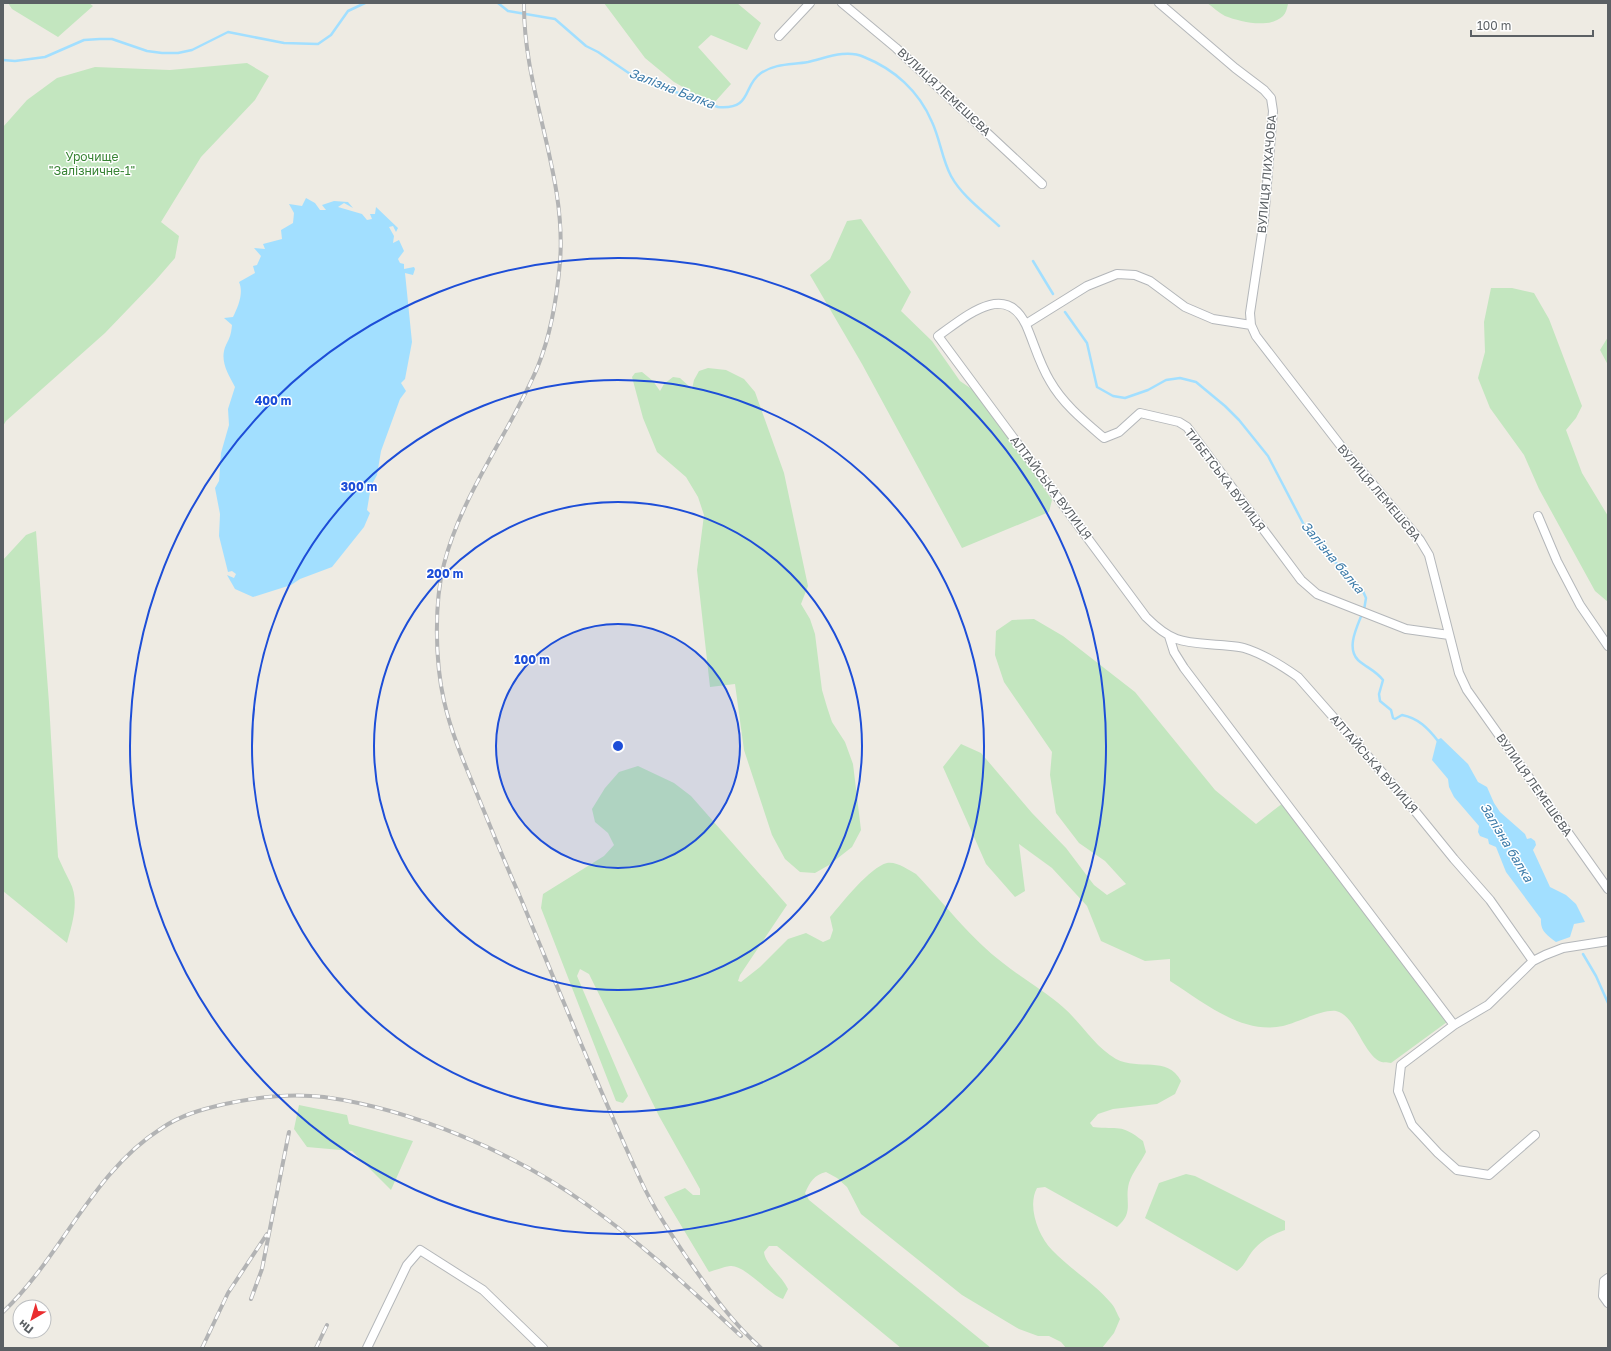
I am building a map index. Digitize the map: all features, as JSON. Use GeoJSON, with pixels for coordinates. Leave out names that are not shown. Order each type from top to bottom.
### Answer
{"type":"FeatureCollection","features":[{"type":"Feature","properties":{"kind":"street"},"geometry":{"type":"LineString","coordinates":[[779,36],[810,3]]}},
{"type":"Feature","properties":{"kind":"street","name":"ВУЛИЦЯ ЛЕМЕШЄВА"},"geometry":{"type":"LineString","coordinates":[[842,3],[896,48],[1042,184]]}},
{"type":"Feature","properties":{"kind":"street","name":"ВУЛИЦЯ ЛИХАЧОВА"},"geometry":{"type":"LineString","coordinates":[[1159,3],[1235,68],[1264,90],[1271,98],[1273,111],[1266,196],[1250,313],[1251,324]]}},
{"type":"Feature","properties":{"kind":"street"},"geometry":{"type":"LineString","coordinates":[[1026,324],[1087,286],[1117,274],[1135,275],[1150,281],[1185,307],[1213,320],[1251,324]]}},
{"type":"Feature","properties":{"kind":"street","name":"ТИБЕТСЬКА ВУЛИЦЯ"},"geometry":{"type":"LineString","coordinates":[[938,336],[978,310],[1002,303],[1011,305],[1018,311],[1026,324],[1050,381],[1073,412],[1104,438],[1119,432],[1140,413],[1179,422],[1187,428],[1301,580],[1317,594],[1406,629],[1449,635]]}},
{"type":"Feature","properties":{"kind":"street","name":"ВУЛИЦЯ ЛЕМЕШЄВА"},"geometry":{"type":"LineString","coordinates":[[1251,324],[1265,351],[1426,550],[1429,555],[1459,673],[1467,690],[1608,889]]}},
{"type":"Feature","properties":{"kind":"street","name":"АЛТАЙСЬКА ВУЛИЦЯ"},"geometry":{"type":"LineString","coordinates":[[938,336],[1146,617],[1168,636],[1182,642],[1243,647],[1277,662],[1298,677],[1402,795],[1454,859],[1487,896],[1534,962]]}},
{"type":"Feature","properties":{"kind":"street"},"geometry":{"type":"LineString","coordinates":[[1538,516],[1557,561],[1580,605],[1608,646]]}},
{"type":"Feature","properties":{"kind":"street","name":"АЛТАЙСЬКА ВУЛИЦЯ"},"geometry":{"type":"LineString","coordinates":[[1168,636],[1174,652],[1184,668],[1454,1025]]}},
{"type":"Feature","properties":{"kind":"street"},"geometry":{"type":"LineString","coordinates":[[1535,1135],[1489,1175],[1457,1170],[1438,1153],[1412,1125],[1398,1091],[1401,1065],[1454,1025],[1488,1005],[1534,962],[1545,955],[1563,948],[1608,941]]}},
{"type":"Feature","properties":{"kind":"street"},"geometry":{"type":"LineString","coordinates":[[367,1348],[407,1265],[420,1250],[483,1290],[543,1348]]}},
{"type":"Feature","properties":{"kind":"street"},"geometry":{"type":"LineString","coordinates":[[1608,1278],[1604,1281],[1603,1296],[1608,1303]]}},
{"type":"Feature","properties":{"kind":"green space"},"geometry":{"type":"Polygon","coordinates":[[[8,3],[89,3],[93,6],[58,37],[12,9],[8,3]]]}},
{"type":"Feature","properties":{"kind":"green space"},"geometry":{"type":"Polygon","coordinates":[[[604,3],[737,3],[761,23],[747,50],[711,35],[698,47],[731,84],[713,104],[674,82],[645,58],[604,3]]]}},
{"type":"Feature","properties":{"kind":"green space"},"geometry":{"type":"Polygon","coordinates":[[[1207,3],[1288,4],[1286,12],[1277,20],[1255,23],[1225,16],[1207,3]]]}},
{"type":"Feature","properties":{"kind":"green space","name":"Урочище \"Залізничне-1\""},"geometry":{"type":"Polygon","coordinates":[[[247,63],[269,76],[255,100],[201,157],[161,222],[179,236],[175,258],[105,333],[6,421],[3,426],[3,127],[27,100],[57,78],[95,67],[170,70],[247,63]]]}},
{"type":"Feature","properties":{"kind":"green space"},"geometry":{"type":"Polygon","coordinates":[[[861,219],[911,292],[901,311],[932,341],[960,381],[982,396],[1052,500],[1049,512],[962,548],[862,364],[810,275],[830,259],[847,221],[861,219]]]}},
{"type":"Feature","properties":{"kind":"green space"},"geometry":{"type":"Polygon","coordinates":[[[1491,288],[1512,288],[1534,293],[1549,319],[1582,406],[1576,418],[1566,430],[1582,473],[1608,516],[1608,602],[1595,591],[1539,489],[1524,455],[1490,408],[1478,378],[1485,352],[1484,322],[1491,288]]]}},
{"type":"Feature","properties":{"kind":"green space"},"geometry":{"type":"Polygon","coordinates":[[[1608,337],[1608,365],[1600,350],[1608,337]]]}},
{"type":"Feature","properties":{"kind":"green space"},"geometry":{"type":"Polygon","coordinates":[[[708,368],[726,370],[744,379],[755,392],[784,473],[808,586],[801,604],[810,619],[815,634],[822,690],[832,722],[845,742],[853,764],[861,830],[852,847],[829,865],[815,873],[800,872],[785,859],[772,835],[744,750],[735,684],[710,687],[697,570],[704,515],[698,497],[686,477],[657,452],[643,418],[632,377],[635,373],[642,372],[653,381],[660,391],[664,384],[673,377],[680,378],[692,389],[694,380],[699,371],[708,368]]]}},
{"type":"Feature","properties":{"kind":"green space"},"geometry":{"type":"Polygon","coordinates":[[[36,531],[49,703],[58,857],[73,889],[75,905],[67,943],[3,891],[3,560],[26,535],[36,531]]]}},
{"type":"Feature","properties":{"kind":"green space"},"geometry":{"type":"Polygon","coordinates":[[[1034,619],[1063,636],[1135,692],[1215,790],[1256,824],[1283,803],[1447,1022],[1391,1063],[1380,1062],[1373,1056],[1348,1019],[1343,1014],[1336,1011],[1324,1012],[1283,1026],[1268,1028],[1253,1026],[1224,1015],[1209,1007],[1170,981],[1170,959],[1145,961],[1101,941],[1087,906],[1052,868],[1019,844],[1025,891],[1015,897],[986,864],[943,767],[961,744],[981,753],[1032,813],[1066,848],[1094,885],[1107,895],[1126,884],[1105,861],[1079,843],[1056,813],[1050,775],[1052,752],[1004,682],[995,655],[996,631],[1012,620],[1034,619]]]}},
{"type":"Feature","properties":{"kind":"green space"},"geometry":{"type":"Polygon","coordinates":[[[638,766],[674,783],[691,796],[787,905],[740,975],[738,981],[741,982],[760,967],[788,939],[806,933],[823,942],[830,939],[833,930],[830,917],[857,886],[873,871],[887,863],[894,863],[916,874],[980,943],[1003,963],[1064,1008],[1108,1054],[1125,1062],[1160,1066],[1168,1068],[1175,1073],[1181,1081],[1175,1094],[1157,1104],[1113,1109],[1098,1114],[1090,1123],[1093,1127],[1124,1129],[1143,1141],[1146,1152],[1130,1179],[1126,1216],[1117,1227],[1045,1187],[1037,1188],[1034,1195],[1034,1212],[1038,1229],[1042,1237],[1059,1257],[1090,1282],[1114,1306],[1120,1319],[1114,1333],[1102,1348],[1066,1348],[1061,1342],[1049,1336],[1038,1336],[1019,1329],[962,1295],[861,1214],[847,1187],[837,1178],[826,1172],[815,1177],[809,1186],[805,1193],[809,1200],[991,1348],[901,1348],[777,1246],[769,1246],[764,1252],[770,1266],[782,1279],[788,1289],[783,1299],[770,1291],[742,1269],[727,1266],[709,1272],[664,1197],[685,1188],[693,1195],[700,1195],[700,1189],[659,1116],[589,974],[580,969],[577,976],[628,1096],[623,1103],[616,1101],[541,908],[543,894],[604,856],[614,845],[608,833],[595,822],[592,809],[605,788],[619,772],[638,766]]]}},
{"type":"Feature","properties":{"kind":"green space"},"geometry":{"type":"Polygon","coordinates":[[[299,1105],[347,1115],[349,1124],[413,1141],[391,1190],[352,1151],[307,1147],[294,1129],[299,1105]]]}},
{"type":"Feature","properties":{"kind":"green space"},"geometry":{"type":"Polygon","coordinates":[[[1186,1174],[1195,1176],[1285,1221],[1285,1230],[1270,1236],[1258,1245],[1237,1271],[1145,1218],[1159,1183],[1186,1174]]]}},
{"type":"Feature","properties":{"kind":"water"},"geometry":{"type":"Polygon","coordinates":[[[306,198],[315,203],[320,210],[326,210],[322,205],[334,201],[348,202],[353,208],[344,203],[338,207],[362,214],[367,220],[372,219],[370,214],[375,214],[376,207],[398,228],[396,232],[393,226],[389,227],[394,236],[393,243],[399,240],[404,251],[398,259],[400,263],[404,264],[404,269],[414,267],[415,269],[413,275],[405,273],[412,342],[405,379],[401,383],[406,391],[400,399],[381,451],[377,475],[371,486],[367,510],[370,513],[364,527],[332,567],[300,579],[291,585],[253,597],[235,589],[227,575],[234,578],[236,574],[232,571],[228,572],[219,536],[220,514],[215,488],[219,481],[221,453],[229,425],[228,409],[235,387],[225,367],[223,356],[232,325],[224,318],[233,317],[237,309],[241,295],[239,282],[255,273],[253,266],[257,265],[261,256],[254,248],[265,249],[263,244],[282,239],[281,230],[293,223],[294,213],[289,204],[302,206],[306,198]]]}},
{"type":"Feature","properties":{"kind":"water"},"geometry":{"type":"Polygon","coordinates":[[[1441,738],[1468,764],[1478,782],[1487,787],[1500,812],[1525,834],[1527,839],[1531,838],[1535,841],[1536,845],[1533,850],[1550,887],[1566,895],[1576,904],[1585,922],[1574,924],[1570,937],[1556,942],[1543,930],[1541,919],[1506,872],[1496,847],[1489,844],[1488,839],[1480,836],[1478,832],[1479,826],[1454,797],[1449,787],[1448,779],[1432,760],[1437,740],[1441,738]]]}},
{"type":"Feature","properties":{"kind":"waterway","name":"Залізна Балка"},"geometry":{"type":"LineString","coordinates":[[3,60],[15,61],[45,57],[84,40],[100,39],[112,39],[147,51],[178,53],[192,50],[228,32],[284,43],[318,44],[331,35],[348,11],[365,3]]}},
{"type":"Feature","properties":{"kind":"waterway","name":"Залізна Балка"},"geometry":{"type":"LineString","coordinates":[[498,3],[508,11],[555,19],[586,46],[598,52],[636,78],[718,107],[737,105],[746,96],[755,78],[772,67],[808,62],[843,54],[864,57],[885,68],[904,82],[913,91],[927,111],[932,122],[951,176],[973,203],[999,226]]}},
{"type":"Feature","properties":{"kind":"waterway"},"geometry":{"type":"LineString","coordinates":[[1033,261],[1053,294]]}},
{"type":"Feature","properties":{"kind":"waterway","name":"Залізна балка"},"geometry":{"type":"LineString","coordinates":[[1065,312],[1087,343],[1097,387],[1113,396],[1125,398],[1148,390],[1166,380],[1180,378],[1196,382],[1225,406],[1239,420],[1268,456],[1305,527],[1332,559],[1362,589],[1366,598],[1364,610]]}},
{"type":"Feature","properties":{"kind":"waterway","name":"Залізна балка"},"geometry":{"type":"LineString","coordinates":[[1362,614],[1355,631],[1353,650],[1358,660],[1383,680],[1379,694],[1380,701],[1391,710],[1393,718],[1395,719],[1402,715],[1413,718],[1426,728],[1438,741]]}},
{"type":"Feature","properties":{"kind":"waterway"},"geometry":{"type":"LineString","coordinates":[[1583,954],[1596,976],[1608,1003]]}},
{"type":"Feature","properties":{"kind":"railway"},"geometry":{"type":"LineString","coordinates":[[524,3],[530,68],[557,197],[560,229],[560,262],[557,289],[553,315],[543,354],[527,391],[462,513],[444,564],[437,614],[437,650],[441,685],[450,724],[466,767],[594,1076],[641,1181],[662,1219],[702,1280],[739,1327],[761,1348]]}},
{"type":"Feature","properties":{"kind":"railway"},"geometry":{"type":"LineString","coordinates":[[3,1312],[24,1290],[43,1266],[96,1191],[116,1167],[137,1146],[169,1123],[200,1110],[262,1098],[299,1095],[324,1097],[358,1103],[427,1123],[461,1136],[527,1167],[558,1185],[607,1219],[666,1267],[741,1336]]}},
{"type":"Feature","properties":{"kind":"railway"},"geometry":{"type":"LineString","coordinates":[[251,1299],[262,1269],[289,1132]]}},
{"type":"Feature","properties":{"kind":"railway"},"geometry":{"type":"LineString","coordinates":[[202,1348],[228,1293],[267,1234]]}},
{"type":"Feature","properties":{"kind":"railway"},"geometry":{"type":"LineString","coordinates":[[316,1348],[327,1325]]}}]}
